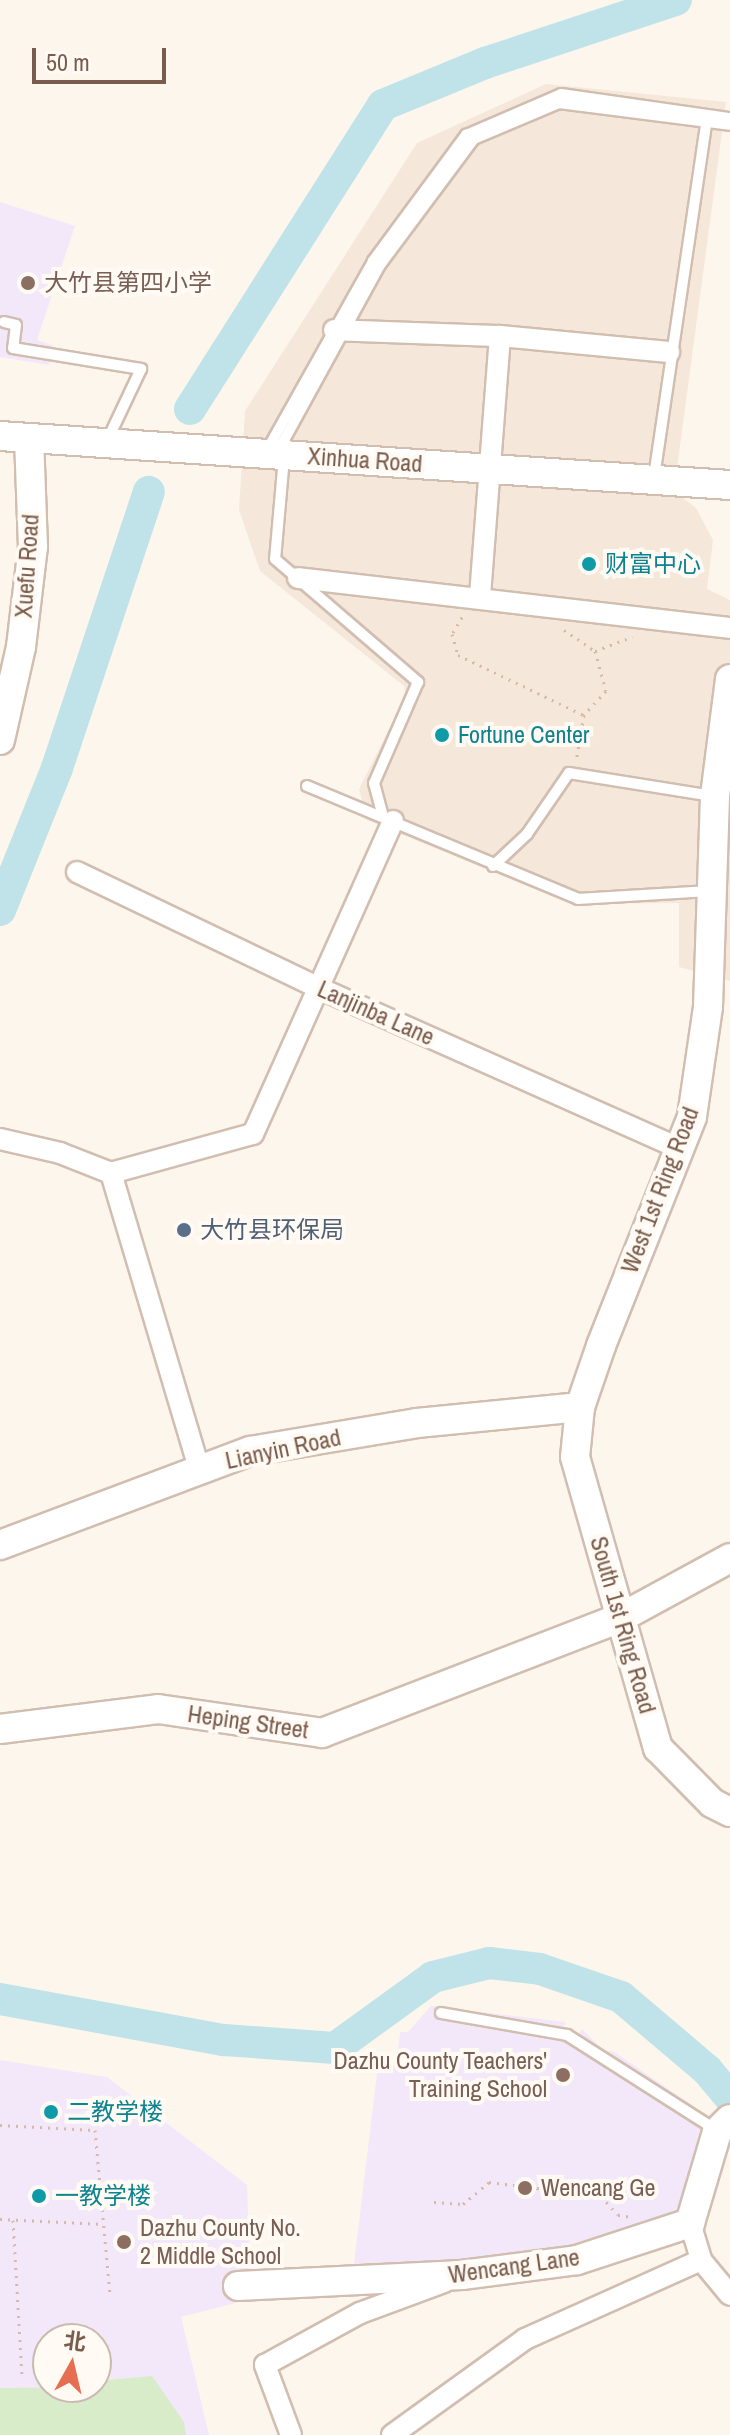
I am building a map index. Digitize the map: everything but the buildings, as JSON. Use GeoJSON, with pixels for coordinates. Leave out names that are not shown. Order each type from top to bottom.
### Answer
{"type":"FeatureCollection","features":[{"type":"Feature","properties":{"kind":"street"},"geometry":{"type":"LineString","coordinates":[[339,331],[500,336],[669,352]]}},
{"type":"Feature","properties":{"kind":"street"},"geometry":{"type":"LineString","coordinates":[[476,607],[491,469],[500,336]]}},
{"type":"Feature","properties":{"kind":"street","name":"Xinhua Road"},"geometry":{"type":"LineString","coordinates":[[0,436],[730,485]]}},
{"type":"Feature","properties":{"kind":"street","name":"Xuefu Road"},"geometry":{"type":"LineString","coordinates":[[0,740],[21,647],[33,547],[29,438]]}},
{"type":"Feature","properties":{"kind":"street"},"geometry":{"type":"LineString","coordinates":[[298,578],[476,607],[730,628]]}},
{"type":"Feature","properties":{"kind":"street","name":"West 1st Ring Road"},"geometry":{"type":"LineString","coordinates":[[580,1407],[692,1117],[708,1007],[711,891],[730,679]]}},
{"type":"Feature","properties":{"kind":"street"},"geometry":{"type":"LineString","coordinates":[[0,1139],[60,1153],[111,1173],[253,1134],[319,988],[388,819]]}},
{"type":"Feature","properties":{"kind":"street","name":"Lanjinba Lane"},"geometry":{"type":"LineString","coordinates":[[77,872],[319,988],[678,1148]]}},
{"type":"Feature","properties":{"kind":"street"},"geometry":{"type":"LineString","coordinates":[[111,1173],[199,1469]]}},
{"type":"Feature","properties":{"kind":"street","name":"Lianyin Road"},"geometry":{"type":"LineString","coordinates":[[0,1545],[250,1451],[417,1423],[580,1407]]}},
{"type":"Feature","properties":{"kind":"street","name":"South 1st Ring Road"},"geometry":{"type":"LineString","coordinates":[[580,1407],[575,1457],[658,1748],[712,1803],[730,1812]]}},
{"type":"Feature","properties":{"kind":"street","name":"Heping Street"},"geometry":{"type":"LineString","coordinates":[[0,1729],[158,1709],[322,1733],[620,1618],[730,1558]]}},
{"type":"Feature","properties":{"kind":"street"},"geometry":{"type":"LineString","coordinates":[[726,2132],[690,2223],[701,2260],[730,2295]]}},
{"type":"Feature","properties":{"kind":"street","name":"Wencang Lane"},"geometry":{"type":"LineString","coordinates":[[238,2286],[462,2275],[577,2260],[690,2223]]}},
{"type":"Feature","properties":{"kind":"street"},"geometry":{"type":"LineString","coordinates":[[392,2435],[525,2339],[701,2260]]}},
{"type":"Feature","properties":{"kind":"street"},"geometry":{"type":"LineString","coordinates":[[291,2435],[265,2365],[360,2313],[462,2275]]}},
{"type":"Feature","properties":{"kind":"lane"},"geometry":{"type":"LineString","coordinates":[[388,819],[374,783],[418,682],[275,559],[275,454],[339,331],[380,265],[474,139],[559,103],[730,118]]}},
{"type":"Feature","properties":{"kind":"lane"},"geometry":{"type":"LineString","coordinates":[[706,118],[730,125]]}},
{"type":"Feature","properties":{"kind":"lane"},"geometry":{"type":"LineString","coordinates":[[654,479],[669,352],[706,118]]}},
{"type":"Feature","properties":{"kind":"lane"},"geometry":{"type":"LineString","coordinates":[[4,322],[16,325],[13,348],[141,369],[106,443]]}},
{"type":"Feature","properties":{"kind":"lane"},"geometry":{"type":"LineString","coordinates":[[493,866],[527,834],[569,773],[720,786]]}},
{"type":"Feature","properties":{"kind":"lane"},"geometry":{"type":"LineString","coordinates":[[307,786],[578,899],[711,891]]}},
{"type":"Feature","properties":{"kind":"lane"},"geometry":{"type":"LineString","coordinates":[[441,2013],[567,2035],[726,2132]]}},
{"type":"Feature","properties":{"kind":"path"},"geometry":{"type":"LineString","coordinates":[[476,607],[457,618],[452,634],[458,655],[584,715]]}},
{"type":"Feature","properties":{"kind":"path"},"geometry":{"type":"LineString","coordinates":[[557,625],[595,651],[606,691],[584,715],[576,766]]}},
{"type":"Feature","properties":{"kind":"path"},"geometry":{"type":"LineString","coordinates":[[0,2125],[95,2130],[110,2294]]}},
{"type":"Feature","properties":{"kind":"path"},"geometry":{"type":"LineString","coordinates":[[434,2202],[463,2204],[489,2182],[601,2196],[618,2215],[643,2218]]}},
{"type":"Feature","properties":{"kind":"path"},"geometry":{"type":"LineString","coordinates":[[0,2219],[104,2224]]}},
{"type":"Feature","properties":{"kind":"path"},"geometry":{"type":"LineString","coordinates":[[13,2220],[22,2378]]}},
{"type":"Feature","properties":{"kind":"shaded area","name":"财富中心"},"geometry":{"type":"Polygon","coordinates":[[[546,84],[726,102],[674,491],[696,508],[713,540],[707,589],[730,600],[730,981],[679,967],[679,903],[571,904],[367,820],[359,789],[406,695],[404,686],[260,571],[239,510],[245,411],[417,143],[546,84]]]}},
{"type":"Feature","properties":{"kind":"shaded area","name":"大竹县第四小学"},"geometry":{"type":"Polygon","coordinates":[[[0,202],[75,226],[37,340],[54,346],[49,365],[0,357],[0,202]]]}},
{"type":"Feature","properties":{"kind":"shaded area","name":"Wencang Ge"},"geometry":{"type":"Polygon","coordinates":[[[431,2006],[565,2022],[564,2029],[578,2034],[582,2029],[604,2051],[613,2051],[709,2117],[679,2216],[564,2256],[354,2264],[377,2073],[397,2060],[400,2032],[408,2032],[431,2006]]]}},
{"type":"Feature","properties":{"kind":"shaded area","name":"Dazhu County No. 2 Middle School"},"geometry":{"type":"Polygon","coordinates":[[[0,2060],[107,2077],[247,2185],[251,2299],[181,2317],[209,2435],[0,2435],[0,2060]]]}},
{"type":"Feature","properties":{"kind":"green space"},"geometry":{"type":"Polygon","coordinates":[[[152,2376],[184,2422],[186,2435],[0,2435],[0,2388],[32,2388],[32,2403],[112,2403],[112,2380],[152,2376]]]}},
{"type":"Feature","properties":{"kind":"waterway"},"geometry":{"type":"LineString","coordinates":[[190,409],[383,105],[485,63],[676,0]]}},
{"type":"Feature","properties":{"kind":"waterway"},"geometry":{"type":"LineString","coordinates":[[0,910],[57,768],[149,492]]}},
{"type":"Feature","properties":{"kind":"waterway"},"geometry":{"type":"LineString","coordinates":[[0,1999],[224,2040],[335,2048],[433,1977],[489,1963],[540,1969],[621,1997],[707,2070],[730,2097]]}},
{"type":"Feature","properties":{"kind":"place","name":"大竹县第四小学"},"geometry":{"type":"Point","coordinates":[28,283]}},
{"type":"Feature","properties":{"kind":"place","name":"财富中心"},"geometry":{"type":"Point","coordinates":[589,564]}},
{"type":"Feature","properties":{"kind":"place","name":"Fortune Center"},"geometry":{"type":"Point","coordinates":[442,735]}},
{"type":"Feature","properties":{"kind":"place","name":"大竹县环保局"},"geometry":{"type":"Point","coordinates":[184,1230]}},
{"type":"Feature","properties":{"kind":"place","name":"Dazhu County Teachers' Training School"},"geometry":{"type":"Point","coordinates":[563,2075]}},
{"type":"Feature","properties":{"kind":"place","name":"二教学楼"},"geometry":{"type":"Point","coordinates":[51,2112]}},
{"type":"Feature","properties":{"kind":"place","name":"Wencang Ge"},"geometry":{"type":"Point","coordinates":[525,2188]}},
{"type":"Feature","properties":{"kind":"place","name":"一教学楼"},"geometry":{"type":"Point","coordinates":[39,2196]}},
{"type":"Feature","properties":{"kind":"place","name":"Dazhu County No. 2 Middle School"},"geometry":{"type":"Point","coordinates":[124,2242]}}]}
